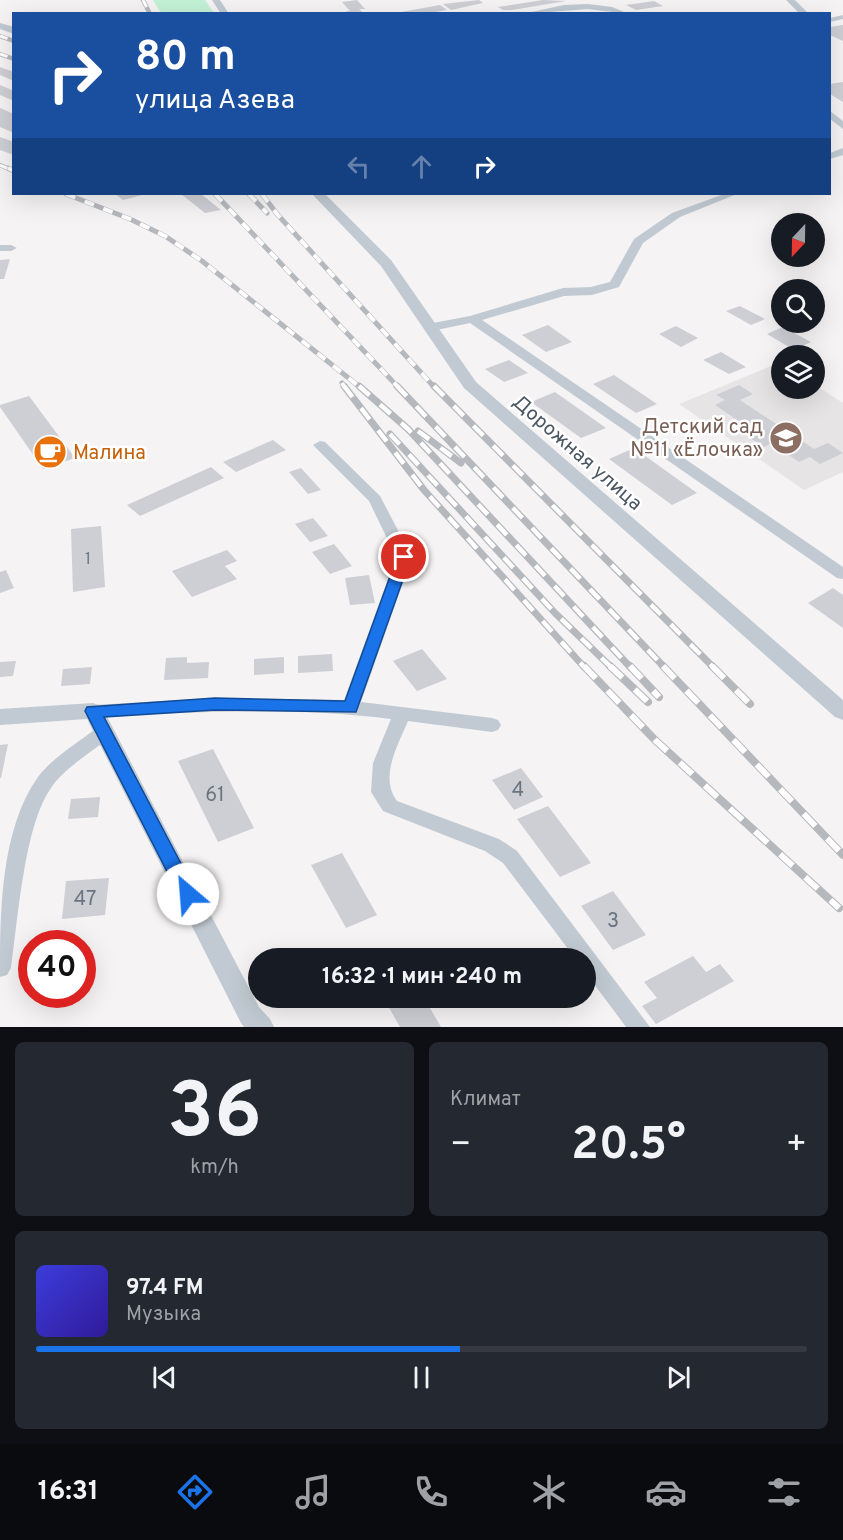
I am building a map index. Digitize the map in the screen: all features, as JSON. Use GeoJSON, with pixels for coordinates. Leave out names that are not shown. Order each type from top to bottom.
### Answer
{"type":"FeatureCollection","features":[{"type":"Feature","properties":{"kind":"street"},"geometry":{"type":"LineString","coordinates":[[790,0],[804,12]]}},
{"type":"Feature","properties":{"kind":"street"},"geometry":{"type":"LineString","coordinates":[[540,12],[590,5],[606,6],[621,12]]}},
{"type":"Feature","properties":{"kind":"street"},"geometry":{"type":"LineString","coordinates":[[831,115],[843,126]]}},
{"type":"Feature","properties":{"kind":"street","name":"Дорожная улица"},"geometry":{"type":"LineString","coordinates":[[319,195],[386,263],[470,385],[843,712]]}},
{"type":"Feature","properties":{"kind":"street"},"geometry":{"type":"LineString","coordinates":[[432,327],[472,319],[552,295],[592,291],[615,284],[638,241],[676,215],[729,195]]}},
{"type":"Feature","properties":{"kind":"street"},"geometry":{"type":"LineString","coordinates":[[472,319],[843,574]]}},
{"type":"Feature","properties":{"kind":"street"},"geometry":{"type":"LineString","coordinates":[[320,445],[375,498],[404,557],[350,707]]}},
{"type":"Feature","properties":{"kind":"street"},"geometry":{"type":"LineString","coordinates":[[0,717],[98,721],[215,704],[350,707],[492,725]]}},
{"type":"Feature","properties":{"kind":"street"},"geometry":{"type":"LineString","coordinates":[[402,714],[382,763],[380,792],[390,806],[492,845],[510,857],[639,1027]]}},
{"type":"Feature","properties":{"kind":"street"},"geometry":{"type":"LineString","coordinates":[[0,968],[19,856],[33,800],[45,782],[98,721]]}},
{"type":"Feature","properties":{"kind":"street"},"geometry":{"type":"LineString","coordinates":[[98,721],[256,1023]]}},
{"type":"Feature","properties":{"kind":"shaded area","name":"Детский сад №11 «Ёлочка»"},"geometry":{"type":"Polygon","coordinates":[[[771,366],[771,399],[825,399],[825,391],[843,403],[843,472],[804,490],[679,404],[771,366]]]}},
{"type":"Feature","properties":{"kind":"green space"},"geometry":{"type":"Polygon","coordinates":[[[153,0],[205,0],[213,12],[160,12],[153,0]]]}},
{"type":"Feature","properties":{"kind":"building"},"geometry":{"type":"Polygon","coordinates":[[[357,0],[365,9],[359,9],[362,12],[347,12],[350,11],[342,2],[357,0]]]}},
{"type":"Feature","properties":{"kind":"building"},"geometry":{"type":"Polygon","coordinates":[[[479,0],[483,3],[451,10],[443,4],[479,0]]]}},
{"type":"Feature","properties":{"kind":"building"},"geometry":{"type":"Polygon","coordinates":[[[543,0],[566,1],[512,10],[503,10],[498,7],[543,0]]]}},
{"type":"Feature","properties":{"kind":"building"},"geometry":{"type":"Polygon","coordinates":[[[654,1],[663,6],[636,10],[626,5],[654,1]]]}},
{"type":"Feature","properties":{"kind":"building"},"geometry":{"type":"Polygon","coordinates":[[[440,5],[447,10],[436,12],[401,12],[440,5]]]}},
{"type":"Feature","properties":{"kind":"building"},"geometry":{"type":"Polygon","coordinates":[[[843,25],[843,41],[831,35],[831,27],[843,25]]]}},
{"type":"Feature","properties":{"kind":"building"},"geometry":{"type":"Polygon","coordinates":[[[0,67],[12,71],[12,80],[0,75],[0,67]]]}},
{"type":"Feature","properties":{"kind":"building"},"geometry":{"type":"Polygon","coordinates":[[[843,82],[843,102],[831,95],[831,84],[843,82]]]}},
{"type":"Feature","properties":{"kind":"building"},"geometry":{"type":"Polygon","coordinates":[[[0,85],[12,90],[12,100],[0,95],[0,85]]]}},
{"type":"Feature","properties":{"kind":"building"},"geometry":{"type":"Polygon","coordinates":[[[0,108],[12,113],[12,132],[0,127],[0,108]]]}},
{"type":"Feature","properties":{"kind":"building"},"geometry":{"type":"Polygon","coordinates":[[[0,137],[12,141],[12,154],[0,150],[0,137]]]}},
{"type":"Feature","properties":{"kind":"building"},"geometry":{"type":"Polygon","coordinates":[[[116,195],[142,195],[123,200],[116,195]]]}},
{"type":"Feature","properties":{"kind":"building"},"geometry":{"type":"Polygon","coordinates":[[[182,195],[202,195],[221,210],[205,213],[182,195]]]}},
{"type":"Feature","properties":{"kind":"building"},"geometry":{"type":"Polygon","coordinates":[[[10,259],[4,279],[0,279],[0,260],[10,259]]]}},
{"type":"Feature","properties":{"kind":"building"},"geometry":{"type":"Polygon","coordinates":[[[740,306],[765,319],[751,325],[726,311],[740,306]]]}},
{"type":"Feature","properties":{"kind":"building"},"geometry":{"type":"Polygon","coordinates":[[[548,325],[572,342],[546,352],[522,335],[548,325]]]}},
{"type":"Feature","properties":{"kind":"building"},"geometry":{"type":"Polygon","coordinates":[[[676,326],[698,338],[681,347],[659,334],[676,326]]]}},
{"type":"Feature","properties":{"kind":"building"},"geometry":{"type":"Polygon","coordinates":[[[794,333],[811,342],[805,345],[786,345],[767,334],[794,333]]]}},
{"type":"Feature","properties":{"kind":"building"},"geometry":{"type":"Polygon","coordinates":[[[721,352],[746,367],[729,374],[703,360],[721,352]]]}},
{"type":"Feature","properties":{"kind":"building"},"geometry":{"type":"Polygon","coordinates":[[[509,360],[528,373],[504,382],[485,369],[509,360]]]}},
{"type":"Feature","properties":{"kind":"building"},"geometry":{"type":"Polygon","coordinates":[[[614,375],[657,404],[636,413],[593,384],[614,375]]]}},
{"type":"Feature","properties":{"kind":"building"},"geometry":{"type":"Polygon","coordinates":[[[739,385],[753,394],[740,400],[814,449],[828,443],[843,453],[820,464],[810,457],[799,462],[772,443],[764,447],[747,436],[755,432],[715,405],[725,400],[716,395],[739,385]]]}},
{"type":"Feature","properties":{"kind":"building"},"geometry":{"type":"Polygon","coordinates":[[[555,392],[606,428],[581,438],[531,402],[555,392]]]}},
{"type":"Feature","properties":{"kind":"building"},"geometry":{"type":"Polygon","coordinates":[[[29,396],[75,458],[43,469],[0,407],[0,405],[29,396]]]}},
{"type":"Feature","properties":{"kind":"building"},"geometry":{"type":"Polygon","coordinates":[[[273,440],[286,450],[236,472],[223,462],[273,440]]]}},
{"type":"Feature","properties":{"kind":"building"},"geometry":{"type":"Polygon","coordinates":[[[634,448],[697,493],[672,505],[609,459],[634,448]]]}},
{"type":"Feature","properties":{"kind":"building"},"geometry":{"type":"Polygon","coordinates":[[[211,467],[224,478],[140,516],[127,505],[211,467]]]}},
{"type":"Feature","properties":{"kind":"building"},"geometry":{"type":"Polygon","coordinates":[[[301,468],[321,490],[308,494],[289,472],[301,468]]]}},
{"type":"Feature","properties":{"kind":"building"},"geometry":{"type":"Polygon","coordinates":[[[313,518],[328,536],[310,542],[295,524],[313,518]]]}},
{"type":"Feature","properties":{"kind":"building"},"geometry":{"type":"Polygon","coordinates":[[[101,526],[105,587],[73,592],[71,529],[101,526]]]}},
{"type":"Feature","properties":{"kind":"building"},"geometry":{"type":"Polygon","coordinates":[[[334,544],[352,566],[330,574],[312,552],[334,544]]]}},
{"type":"Feature","properties":{"kind":"building"},"geometry":{"type":"Polygon","coordinates":[[[227,550],[237,561],[225,566],[237,579],[192,597],[172,571],[227,550]]]}},
{"type":"Feature","properties":{"kind":"building"},"geometry":{"type":"Polygon","coordinates":[[[6,570],[14,588],[0,593],[0,572],[6,570]]]}},
{"type":"Feature","properties":{"kind":"building"},"geometry":{"type":"Polygon","coordinates":[[[369,575],[375,603],[350,605],[345,578],[369,575]]]}},
{"type":"Feature","properties":{"kind":"building"},"geometry":{"type":"Polygon","coordinates":[[[833,588],[843,595],[843,628],[808,603],[833,588]]]}},
{"type":"Feature","properties":{"kind":"building"},"geometry":{"type":"Polygon","coordinates":[[[422,649],[447,679],[417,691],[393,661],[422,649]]]}},
{"type":"Feature","properties":{"kind":"building"},"geometry":{"type":"Polygon","coordinates":[[[332,654],[333,671],[298,673],[298,656],[332,654]]]}},
{"type":"Feature","properties":{"kind":"building"},"geometry":{"type":"Polygon","coordinates":[[[187,657],[187,663],[209,662],[208,678],[164,680],[166,658],[187,657]]]}},
{"type":"Feature","properties":{"kind":"building"},"geometry":{"type":"Polygon","coordinates":[[[284,657],[284,673],[254,675],[254,659],[284,657]]]}},
{"type":"Feature","properties":{"kind":"building"},"geometry":{"type":"Polygon","coordinates":[[[16,661],[13,676],[0,677],[0,662],[16,661]]]}},
{"type":"Feature","properties":{"kind":"building"},"geometry":{"type":"Polygon","coordinates":[[[92,667],[90,684],[61,686],[63,669],[92,667]]]}},
{"type":"Feature","properties":{"kind":"building"},"geometry":{"type":"Polygon","coordinates":[[[8,744],[1,778],[0,778],[0,745],[8,744]]]}},
{"type":"Feature","properties":{"kind":"building"},"geometry":{"type":"Polygon","coordinates":[[[213,749],[254,828],[218,842],[178,761],[213,749]]]}},
{"type":"Feature","properties":{"kind":"building"},"geometry":{"type":"Polygon","coordinates":[[[521,768],[543,797],[514,810],[492,780],[521,768]]]}},
{"type":"Feature","properties":{"kind":"building"},"geometry":{"type":"Polygon","coordinates":[[[100,797],[98,817],[68,819],[71,799],[100,797]]]}},
{"type":"Feature","properties":{"kind":"building"},"geometry":{"type":"Polygon","coordinates":[[[548,806],[591,863],[560,877],[517,819],[548,806]]]}},
{"type":"Feature","properties":{"kind":"building"},"geometry":{"type":"Polygon","coordinates":[[[342,853],[377,915],[346,928],[311,865],[342,853]]]}},
{"type":"Feature","properties":{"kind":"building"},"geometry":{"type":"Polygon","coordinates":[[[109,878],[105,915],[62,919],[66,881],[109,878]]]}},
{"type":"Feature","properties":{"kind":"building"},"geometry":{"type":"Polygon","coordinates":[[[613,891],[646,935],[613,950],[581,906],[613,891]]]}},
{"type":"Feature","properties":{"kind":"building"},"geometry":{"type":"Polygon","coordinates":[[[693,956],[706,972],[720,964],[734,981],[656,1024],[642,1006],[657,998],[644,982],[693,956]]]}},
{"type":"Feature","properties":{"kind":"building"},"geometry":{"type":"Polygon","coordinates":[[[389,1008],[430,1008],[441,1027],[400,1027],[389,1008]]]}},
{"type":"Feature","properties":{"kind":"railway"},"geometry":{"type":"LineString","coordinates":[[143,0],[149,12]]}},
{"type":"Feature","properties":{"kind":"railway"},"geometry":{"type":"LineString","coordinates":[[0,36],[12,40]]}},
{"type":"Feature","properties":{"kind":"railway"},"geometry":{"type":"LineString","coordinates":[[0,54],[12,58]]}},
{"type":"Feature","properties":{"kind":"railway"},"geometry":{"type":"LineString","coordinates":[[0,165],[11,170]]}},
{"type":"Feature","properties":{"kind":"railway"},"geometry":{"type":"LineString","coordinates":[[8,168],[12,170]]}},
{"type":"Feature","properties":{"kind":"railway"},"geometry":{"type":"LineString","coordinates":[[69,195],[130,219],[165,236],[202,261],[361,388]]}},
{"type":"Feature","properties":{"kind":"railway"},"geometry":{"type":"LineString","coordinates":[[216,195],[399,388]]}},
{"type":"Feature","properties":{"kind":"railway"},"geometry":{"type":"LineString","coordinates":[[250,195],[267,213]]}},
{"type":"Feature","properties":{"kind":"railway"},"geometry":{"type":"LineString","coordinates":[[263,195],[277,214],[435,388]]}},
{"type":"Feature","properties":{"kind":"railway"},"geometry":{"type":"LineString","coordinates":[[342,383],[345,388]]}},
{"type":"Feature","properties":{"kind":"railway"},"geometry":{"type":"LineString","coordinates":[[344,386],[424,490],[585,668]]}},
{"type":"Feature","properties":{"kind":"railway"},"geometry":{"type":"LineString","coordinates":[[359,386],[408,429],[631,668]]}},
{"type":"Feature","properties":{"kind":"railway"},"geometry":{"type":"LineString","coordinates":[[397,386],[665,668]]}},
{"type":"Feature","properties":{"kind":"railway"},"geometry":{"type":"LineString","coordinates":[[434,386],[714,668]]}},
{"type":"Feature","properties":{"kind":"railway"},"geometry":{"type":"LineString","coordinates":[[418,431],[461,463]]}},
{"type":"Feature","properties":{"kind":"railway"},"geometry":{"type":"LineString","coordinates":[[390,434],[555,613],[612,668]]}},
{"type":"Feature","properties":{"kind":"railway"},"geometry":{"type":"LineString","coordinates":[[584,666],[655,740],[839,908]]}},
{"type":"Feature","properties":{"kind":"railway"},"geometry":{"type":"LineString","coordinates":[[610,666],[648,702]]}},
{"type":"Feature","properties":{"kind":"railway"},"geometry":{"type":"LineString","coordinates":[[630,666],[659,697]]}},
{"type":"Feature","properties":{"kind":"railway"},"geometry":{"type":"LineString","coordinates":[[663,666],[843,855]]}},
{"type":"Feature","properties":{"kind":"railway"},"geometry":{"type":"LineString","coordinates":[[714,668],[750,704]]}},
{"type":"Feature","properties":{"kind":"place","name":"Детский сад №11 «Ёлочка»"},"geometry":{"type":"Point","coordinates":[786,438]}},
{"type":"Feature","properties":{"kind":"place","name":"Малина"},"geometry":{"type":"Point","coordinates":[50,452]}},
{"type":"Feature","properties":{"kind":"route"},"geometry":{"type":"LineString","coordinates":[[188,894],[93,711],[215,704],[350,707],[404,557]]}}]}
